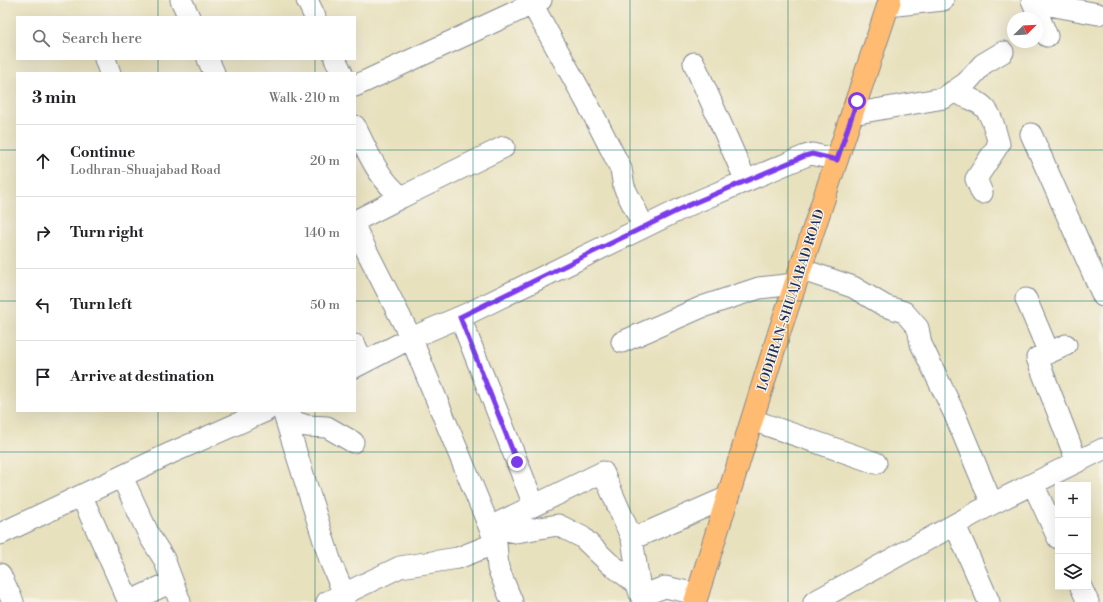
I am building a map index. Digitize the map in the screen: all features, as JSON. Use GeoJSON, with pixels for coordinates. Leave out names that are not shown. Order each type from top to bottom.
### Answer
{"type":"FeatureCollection","features":[{"type":"Feature","properties":{"kind":"main road","name":"LODHRAN-SHUAJABAD ROAD"},"geometry":{"type":"LineString","coordinates":[[696,598],[798,277],[889,3]]}},
{"type":"Feature","properties":{"kind":"street"},"geometry":{"type":"LineString","coordinates":[[181,0],[189,16]]}},
{"type":"Feature","properties":{"kind":"street"},"geometry":{"type":"LineString","coordinates":[[307,0],[315,16]]}},
{"type":"Feature","properties":{"kind":"street"},"geometry":{"type":"LineString","coordinates":[[889,3],[943,0]]}},
{"type":"Feature","properties":{"kind":"street"},"geometry":{"type":"LineString","coordinates":[[1032,1],[1098,14]]}},
{"type":"Feature","properties":{"kind":"street"},"geometry":{"type":"LineString","coordinates":[[1032,1],[1047,36]]}},
{"type":"Feature","properties":{"kind":"street"},"geometry":{"type":"LineString","coordinates":[[356,86],[537,2],[621,169],[624,187],[644,227]]}},
{"type":"Feature","properties":{"kind":"street"},"geometry":{"type":"LineString","coordinates":[[852,114],[944,98],[966,83],[983,64],[1003,52]]}},
{"type":"Feature","properties":{"kind":"street"},"geometry":{"type":"LineString","coordinates":[[208,60],[214,72]]}},
{"type":"Feature","properties":{"kind":"street"},"geometry":{"type":"LineString","coordinates":[[336,60],[342,72]]}},
{"type":"Feature","properties":{"kind":"street"},"geometry":{"type":"LineString","coordinates":[[694,63],[746,181]]}},
{"type":"Feature","properties":{"kind":"street"},"geometry":{"type":"LineString","coordinates":[[952,92],[974,99],[987,109],[995,127],[999,144],[976,179],[982,193]]}},
{"type":"Feature","properties":{"kind":"street"},"geometry":{"type":"LineString","coordinates":[[356,128],[367,152],[389,188],[402,196]]}},
{"type":"Feature","properties":{"kind":"street"},"geometry":{"type":"LineString","coordinates":[[1031,134],[1096,259],[1103,296]]}},
{"type":"Feature","properties":{"kind":"street"},"geometry":{"type":"LineString","coordinates":[[504,147],[402,196],[357,220],[356,230],[411,338],[493,535],[498,568],[512,602]]}},
{"type":"Feature","properties":{"kind":"street"},"geometry":{"type":"LineString","coordinates":[[358,358],[411,338],[460,317],[644,227],[805,156],[812,154],[837,160]]}},
{"type":"Feature","properties":{"kind":"street"},"geometry":{"type":"LineString","coordinates":[[622,342],[702,307],[798,277],[853,287],[885,306],[904,312],[918,328],[921,344],[955,415],[992,504]]}},
{"type":"Feature","properties":{"kind":"street"},"geometry":{"type":"LineString","coordinates":[[1026,299],[1057,349],[1037,358],[1078,462]]}},
{"type":"Feature","properties":{"kind":"street"},"geometry":{"type":"LineString","coordinates":[[460,317],[534,505]]}},
{"type":"Feature","properties":{"kind":"street"},"geometry":{"type":"LineString","coordinates":[[0,534],[264,412]]}},
{"type":"Feature","properties":{"kind":"street"},"geometry":{"type":"LineString","coordinates":[[285,415],[343,600],[400,566],[458,558],[534,505],[603,472],[632,540],[638,600]]}},
{"type":"Feature","properties":{"kind":"street"},"geometry":{"type":"LineString","coordinates":[[285,415],[307,426],[327,427],[354,442]]}},
{"type":"Feature","properties":{"kind":"street"},"geometry":{"type":"LineString","coordinates":[[752,420],[876,463]]}},
{"type":"Feature","properties":{"kind":"street"},"geometry":{"type":"LineString","coordinates":[[814,602],[992,504],[1103,449]]}},
{"type":"Feature","properties":{"kind":"street"},"geometry":{"type":"LineString","coordinates":[[122,477],[150,537],[164,559],[171,582],[180,602]]}},
{"type":"Feature","properties":{"kind":"street"},"geometry":{"type":"LineString","coordinates":[[1033,484],[1055,532]]}},
{"type":"Feature","properties":{"kind":"street"},"geometry":{"type":"LineString","coordinates":[[82,497],[129,602],[171,582]]}},
{"type":"Feature","properties":{"kind":"street"},"geometry":{"type":"LineString","coordinates":[[632,540],[728,497]]}},
{"type":"Feature","properties":{"kind":"street"},"geometry":{"type":"LineString","coordinates":[[493,535],[558,525],[582,537],[609,563],[637,584],[638,600]]}},
{"type":"Feature","properties":{"kind":"street"},"geometry":{"type":"LineString","coordinates":[[955,525],[989,602]]}},
{"type":"Feature","properties":{"kind":"street"},"geometry":{"type":"LineString","coordinates":[[0,574],[13,602]]}},
{"type":"Feature","properties":{"kind":"street"},"geometry":{"type":"LineString","coordinates":[[638,600],[665,587],[696,598]]}},
{"type":"Feature","properties":{"kind":"street"},"geometry":{"type":"LineString","coordinates":[[1082,590],[1088,602]]}},
{"type":"Feature","properties":{"kind":"route"},"geometry":{"type":"LineString","coordinates":[[517,462],[460,317],[689,205],[805,156],[812,154],[837,160],[857,101]]}}]}
